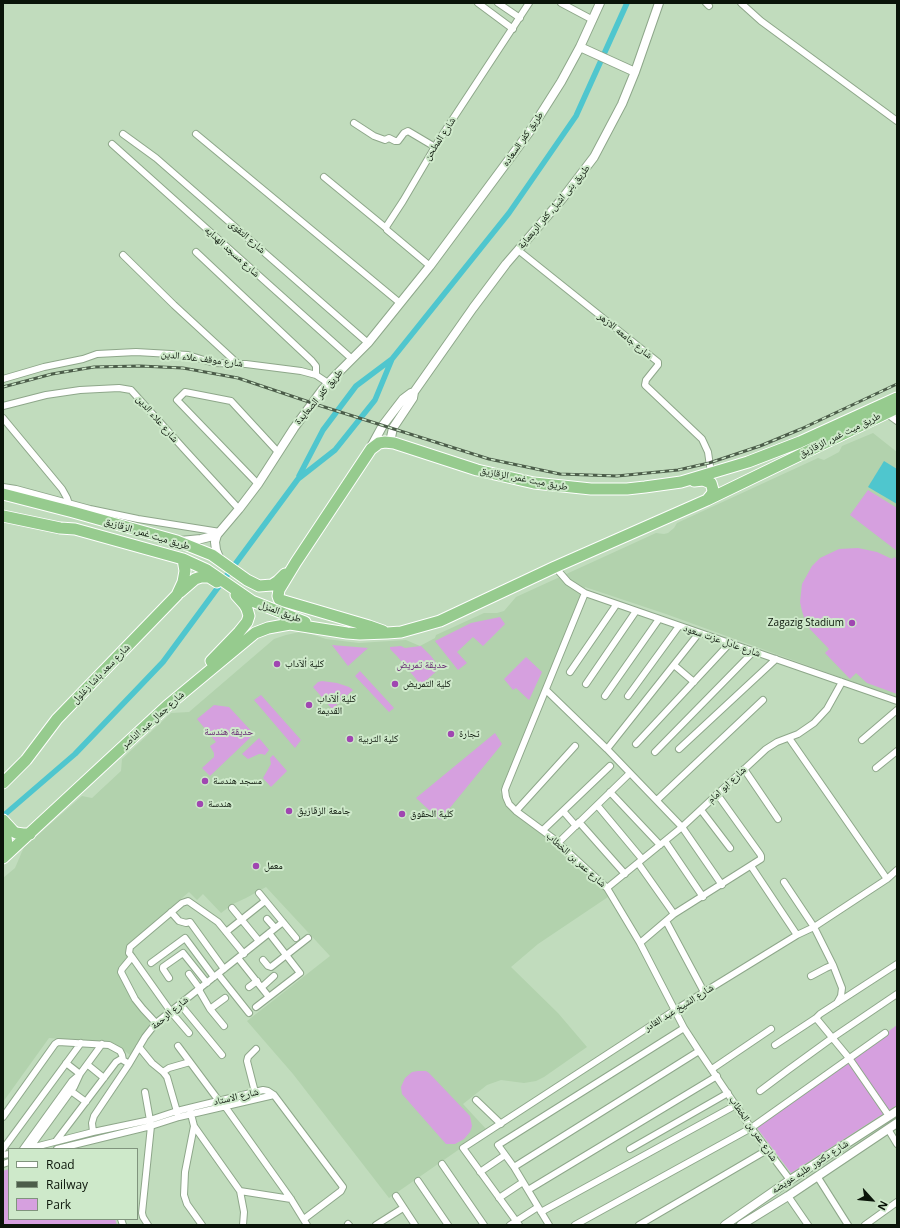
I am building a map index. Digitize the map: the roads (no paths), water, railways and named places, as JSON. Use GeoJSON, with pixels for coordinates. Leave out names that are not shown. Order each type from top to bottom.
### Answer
{"type":"FeatureCollection","features":[{"type":"Feature","properties":{"kind":"highway","name":"طريق ميت غمر, الزقازيق"},"geometry":{"type":"LineString","coordinates":[[390,442],[477,470],[553,486],[609,489],[645,487],[681,482],[759,458],[793,445],[897,398]]}},
{"type":"Feature","properties":{"kind":"highway","name":"طريق ميت غمر, الزقازيق"},"geometry":{"type":"LineString","coordinates":[[324,629],[360,634],[387,633],[401,632],[440,621],[555,567],[707,500],[749,478],[897,408]]}},
{"type":"Feature","properties":{"kind":"highway"},"geometry":{"type":"LineString","coordinates":[[371,449],[380,443],[390,442]]}},
{"type":"Feature","properties":{"kind":"highway","name":"طريق ميت غمر, الزقازيق"},"geometry":{"type":"LineString","coordinates":[[371,449],[296,562],[278,593],[279,599],[369,626],[387,633]]}},
{"type":"Feature","properties":{"kind":"highway"},"geometry":{"type":"LineString","coordinates":[[738,465],[737,469],[740,475],[749,478]]}},
{"type":"Feature","properties":{"kind":"highway"},"geometry":{"type":"LineString","coordinates":[[681,482],[704,480],[711,483],[713,490],[712,494],[707,500]]}},
{"type":"Feature","properties":{"kind":"highway","name":"طريق ميت غمر, الزقازيق"},"geometry":{"type":"LineString","coordinates":[[3,494],[71,508],[176,541],[212,555],[247,580],[259,586],[272,585],[278,581],[296,562]]}},
{"type":"Feature","properties":{"kind":"highway","name":"طريق ميت غمر, الزقازيق"},"geometry":{"type":"LineString","coordinates":[[3,501],[40,514],[75,529],[183,559],[201,567],[210,575],[237,593]]}},
{"type":"Feature","properties":{"kind":"highway","name":"طريق ميت غمر, الزقازيق"},"geometry":{"type":"LineString","coordinates":[[3,510],[40,514],[61,513],[71,508]]}},
{"type":"Feature","properties":{"kind":"highway","name":"طريق ميت غمر, الزقازيق"},"geometry":{"type":"LineString","coordinates":[[3,516],[60,528],[75,529]]}},
{"type":"Feature","properties":{"kind":"highway","name":"شارع سعد باشا زغلول"},"geometry":{"type":"LineString","coordinates":[[3,783],[26,760],[57,719],[177,595],[183,582],[185,571],[183,559]]}},
{"type":"Feature","properties":{"kind":"highway"},"geometry":{"type":"LineString","coordinates":[[177,595],[198,578],[210,575]]}},
{"type":"Feature","properties":{"kind":"highway"},"geometry":{"type":"LineString","coordinates":[[181,694],[186,684],[211,661],[247,622],[249,616],[247,609],[237,593]]}},
{"type":"Feature","properties":{"kind":"highway","name":"طريق المنزل"},"geometry":{"type":"LineString","coordinates":[[237,593],[261,605],[324,629]]}},
{"type":"Feature","properties":{"kind":"highway","name":"شارع جمال عبد الناصر"},"geometry":{"type":"LineString","coordinates":[[4,858],[181,694],[248,638],[261,630],[290,624],[324,629]]}},
{"type":"Feature","properties":{"kind":"highway"},"geometry":{"type":"LineString","coordinates":[[3,820],[7,834],[7,850],[4,858]]}},
{"type":"Feature","properties":{"kind":"highway"},"geometry":{"type":"LineString","coordinates":[[7,834],[30,834]]}},
{"type":"Feature","properties":{"kind":"street"},"geometry":{"type":"LineString","coordinates":[[478,3],[513,29]]}},
{"type":"Feature","properties":{"kind":"street"},"geometry":{"type":"LineString","coordinates":[[498,3],[520,18]]}},
{"type":"Feature","properties":{"kind":"street"},"geometry":{"type":"LineString","coordinates":[[561,3],[593,20]]}},
{"type":"Feature","properties":{"kind":"street","name":"طريق كفر السعاده"},"geometry":{"type":"LineString","coordinates":[[430,266],[530,131],[580,47],[600,3]]}},
{"type":"Feature","properties":{"kind":"street","name":"طريق بنى اشبل, كفر الربعماية"},"geometry":{"type":"LineString","coordinates":[[414,392],[473,308],[518,250],[562,199],[594,157],[620,109],[635,72],[659,3]]}},
{"type":"Feature","properties":{"kind":"street"},"geometry":{"type":"LineString","coordinates":[[741,3],[758,19],[897,121]]}},
{"type":"Feature","properties":{"kind":"street","name":"شارع المطحن"},"geometry":{"type":"LineString","coordinates":[[386,228],[386,225],[403,201],[435,147],[513,29],[527,4]]}},
{"type":"Feature","properties":{"kind":"street"},"geometry":{"type":"LineString","coordinates":[[580,47],[635,72]]}},
{"type":"Feature","properties":{"kind":"street"},"geometry":{"type":"LineString","coordinates":[[354,123],[374,136],[385,140],[389,138],[398,141],[404,133],[408,131],[435,147]]}},
{"type":"Feature","properties":{"kind":"street","name":"شارع التقوى"},"geometry":{"type":"LineString","coordinates":[[123,134],[156,158],[368,343]]}},
{"type":"Feature","properties":{"kind":"street"},"geometry":{"type":"LineString","coordinates":[[196,134],[400,303]]}},
{"type":"Feature","properties":{"kind":"street","name":"شارع مسجد الهدايه"},"geometry":{"type":"LineString","coordinates":[[112,144],[352,359]]}},
{"type":"Feature","properties":{"kind":"street"},"geometry":{"type":"LineString","coordinates":[[324,178],[430,266]]}},
{"type":"Feature","properties":{"kind":"street","name":"شارع جامعه الازهر"},"geometry":{"type":"LineString","coordinates":[[518,250],[658,363],[646,380],[645,385],[702,439],[708,452],[711,473]]}},
{"type":"Feature","properties":{"kind":"street"},"geometry":{"type":"LineString","coordinates":[[196,252],[312,361],[316,366],[316,375]]}},
{"type":"Feature","properties":{"kind":"street"},"geometry":{"type":"LineString","coordinates":[[123,255],[174,305],[237,363]]}},
{"type":"Feature","properties":{"kind":"street","name":"طريق كفر الصعايدة"},"geometry":{"type":"LineString","coordinates":[[218,534],[258,484],[302,416],[328,383],[368,343],[430,266]]}},
{"type":"Feature","properties":{"kind":"street","name":"شارع موقف علاء الدين"},"geometry":{"type":"LineString","coordinates":[[3,379],[83,359],[97,354],[136,352],[188,355],[214,363],[237,363],[301,371],[316,375],[328,383]]}},
{"type":"Feature","properties":{"kind":"street","name":"شارع علاء الدين"},"geometry":{"type":"LineString","coordinates":[[3,406],[29,399],[80,390],[120,388],[132,390],[184,450],[239,509]]}},
{"type":"Feature","properties":{"kind":"street"},"geometry":{"type":"LineString","coordinates":[[258,484],[177,400],[185,392],[231,401],[278,452]]}},
{"type":"Feature","properties":{"kind":"street"},"geometry":{"type":"LineString","coordinates":[[390,442],[393,428],[413,398],[414,392]]}},
{"type":"Feature","properties":{"kind":"street"},"geometry":{"type":"LineString","coordinates":[[371,449],[383,426],[404,399],[414,392]]}},
{"type":"Feature","properties":{"kind":"street"},"geometry":{"type":"LineString","coordinates":[[886,413],[897,421]]}},
{"type":"Feature","properties":{"kind":"street"},"geometry":{"type":"LineString","coordinates":[[3,418],[62,489],[71,508]]}},
{"type":"Feature","properties":{"kind":"street"},"geometry":{"type":"LineString","coordinates":[[3,487],[16,489],[71,508],[131,517],[218,534]]}},
{"type":"Feature","properties":{"kind":"street"},"geometry":{"type":"LineString","coordinates":[[176,541],[201,539],[218,534]]}},
{"type":"Feature","properties":{"kind":"street"},"geometry":{"type":"LineString","coordinates":[[218,534],[216,550],[220,560]]}},
{"type":"Feature","properties":{"kind":"street","name":"شارع عادل عزت سعود"},"geometry":{"type":"LineString","coordinates":[[555,567],[568,582],[585,593],[897,700]]}},
{"type":"Feature","properties":{"kind":"street","name":"شارع عمر بن الخطاب"},"geometry":{"type":"LineString","coordinates":[[585,593],[505,790],[507,801],[516,811],[558,842],[608,888],[640,943],[684,1028],[751,1128],[790,1180]]}},
{"type":"Feature","properties":{"kind":"street"},"geometry":{"type":"LineString","coordinates":[[570,672],[616,604]]}},
{"type":"Feature","properties":{"kind":"street"},"geometry":{"type":"LineString","coordinates":[[586,684],[636,611]]}},
{"type":"Feature","properties":{"kind":"street"},"geometry":{"type":"LineString","coordinates":[[606,696],[659,619]]}},
{"type":"Feature","properties":{"kind":"street"},"geometry":{"type":"LineString","coordinates":[[628,696],[679,626]]}},
{"type":"Feature","properties":{"kind":"street"},"geometry":{"type":"LineString","coordinates":[[607,749],[699,633]]}},
{"type":"Feature","properties":{"kind":"street"},"geometry":{"type":"LineString","coordinates":[[636,744],[730,643]]}},
{"type":"Feature","properties":{"kind":"street"},"geometry":{"type":"LineString","coordinates":[[655,752],[754,652]]}},
{"type":"Feature","properties":{"kind":"street"},"geometry":{"type":"LineString","coordinates":[[679,749],[776,659]]}},
{"type":"Feature","properties":{"kind":"street"},"geometry":{"type":"LineString","coordinates":[[674,665],[694,682]]}},
{"type":"Feature","properties":{"kind":"street","name":"شارع ابو امام"},"geometry":{"type":"LineString","coordinates":[[608,888],[682,827],[771,745],[806,729],[821,716],[827,709],[842,682]]}},
{"type":"Feature","properties":{"kind":"street"},"geometry":{"type":"LineString","coordinates":[[546,690],[607,749],[682,827],[722,885]]}},
{"type":"Feature","properties":{"kind":"street"},"geometry":{"type":"LineString","coordinates":[[657,800],[763,700]]}},
{"type":"Feature","properties":{"kind":"street"},"geometry":{"type":"LineString","coordinates":[[862,740],[897,710]]}},
{"type":"Feature","properties":{"kind":"street"},"geometry":{"type":"LineString","coordinates":[[789,738],[887,879]]}},
{"type":"Feature","properties":{"kind":"street"},"geometry":{"type":"LineString","coordinates":[[516,811],[575,746]]}},
{"type":"Feature","properties":{"kind":"street"},"geometry":{"type":"LineString","coordinates":[[876,768],[897,750]]}},
{"type":"Feature","properties":{"kind":"street"},"geometry":{"type":"LineString","coordinates":[[543,830],[610,766]]}},
{"type":"Feature","properties":{"kind":"street"},"geometry":{"type":"LineString","coordinates":[[744,769],[778,819]]}},
{"type":"Feature","properties":{"kind":"street"},"geometry":{"type":"LineString","coordinates":[[558,842],[630,773]]}},
{"type":"Feature","properties":{"kind":"street"},"geometry":{"type":"LineString","coordinates":[[610,792],[662,843],[703,897]]}},
{"type":"Feature","properties":{"kind":"street"},"geometry":{"type":"LineString","coordinates":[[640,943],[674,914],[722,885],[760,859],[761,856],[717,794]]}},
{"type":"Feature","properties":{"kind":"street"},"geometry":{"type":"LineString","coordinates":[[597,805],[640,861],[674,914]]}},
{"type":"Feature","properties":{"kind":"street"},"geometry":{"type":"LineString","coordinates":[[701,810],[730,848]]}},
{"type":"Feature","properties":{"kind":"street"},"geometry":{"type":"LineString","coordinates":[[563,811],[625,874]]}},
{"type":"Feature","properties":{"kind":"street"},"geometry":{"type":"LineString","coordinates":[[751,866],[797,935]]}},
{"type":"Feature","properties":{"kind":"street","name":"شارع الشيخ عبد القادر"},"geometry":{"type":"LineString","coordinates":[[480,1172],[463,1148],[675,1010],[797,935],[814,927],[887,879],[897,870]]}},
{"type":"Feature","properties":{"kind":"street"},"geometry":{"type":"LineString","coordinates":[[784,882],[814,927],[833,965],[842,988],[841,996],[837,1003]]}},
{"type":"Feature","properties":{"kind":"street"},"geometry":{"type":"LineString","coordinates":[[258,892],[296,938]]}},
{"type":"Feature","properties":{"kind":"street"},"geometry":{"type":"LineString","coordinates":[[226,932],[265,901]]}},
{"type":"Feature","properties":{"kind":"street"},"geometry":{"type":"LineString","coordinates":[[189,1033],[171,1012],[129,951],[130,948],[184,902],[191,902],[200,911],[216,920],[226,932],[269,997]]}},
{"type":"Feature","properties":{"kind":"street"},"geometry":{"type":"LineString","coordinates":[[232,908],[260,941]]}},
{"type":"Feature","properties":{"kind":"street"},"geometry":{"type":"LineString","coordinates":[[171,912],[179,921],[186,923],[190,922],[224,969]]}},
{"type":"Feature","properties":{"kind":"street"},"geometry":{"type":"LineString","coordinates":[[267,919],[275,928]]}},
{"type":"Feature","properties":{"kind":"street"},"geometry":{"type":"LineString","coordinates":[[666,921],[704,992]]}},
{"type":"Feature","properties":{"kind":"street","name":"شارع الرحمة"},"geometry":{"type":"LineString","coordinates":[[93,1132],[93,1118],[145,1037],[156,1023],[283,922]]}},
{"type":"Feature","properties":{"kind":"street"},"geometry":{"type":"LineString","coordinates":[[256,1007],[300,973],[269,933]]}},
{"type":"Feature","properties":{"kind":"street"},"geometry":{"type":"LineString","coordinates":[[151,963],[185,938],[249,1013]]}},
{"type":"Feature","properties":{"kind":"street"},"geometry":{"type":"LineString","coordinates":[[263,960],[268,966],[271,966],[308,938]]}},
{"type":"Feature","properties":{"kind":"street"},"geometry":{"type":"LineString","coordinates":[[170,978],[162,968],[183,953],[207,983]]}},
{"type":"Feature","properties":{"kind":"street"},"geometry":{"type":"LineString","coordinates":[[132,957],[121,972],[135,999],[156,1023]]}},
{"type":"Feature","properties":{"kind":"street"},"geometry":{"type":"LineString","coordinates":[[775,1045],[897,964]]}},
{"type":"Feature","properties":{"kind":"street"},"geometry":{"type":"LineString","coordinates":[[811,976],[833,965]]}},
{"type":"Feature","properties":{"kind":"street"},"geometry":{"type":"LineString","coordinates":[[189,974],[210,1010],[224,1026]]}},
{"type":"Feature","properties":{"kind":"street"},"geometry":{"type":"LineString","coordinates":[[262,987],[274,976]]}},
{"type":"Feature","properties":{"kind":"street"},"geometry":{"type":"LineString","coordinates":[[249,988],[257,981]]}},
{"type":"Feature","properties":{"kind":"street"},"geometry":{"type":"LineString","coordinates":[[760,1091],[832,1038],[897,994]]}},
{"type":"Feature","properties":{"kind":"street"},"geometry":{"type":"LineString","coordinates":[[210,1010],[225,998]]}},
{"type":"Feature","properties":{"kind":"street"},"geometry":{"type":"LineString","coordinates":[[180,1004],[222,1055]]}},
{"type":"Feature","properties":{"kind":"street"},"geometry":{"type":"LineString","coordinates":[[816,1018],[849,1058],[889,1116]]}},
{"type":"Feature","properties":{"kind":"street"},"geometry":{"type":"LineString","coordinates":[[549,1225],[514,1167],[498,1145],[684,1028]]}},
{"type":"Feature","properties":{"kind":"street"},"geometry":{"type":"LineString","coordinates":[[712,1069],[771,1029]]}},
{"type":"Feature","properties":{"kind":"street"},"geometry":{"type":"LineString","coordinates":[[575,1225],[751,1128],[885,1032]]}},
{"type":"Feature","properties":{"kind":"street"},"geometry":{"type":"LineString","coordinates":[[3,1117],[55,1044],[60,1041],[111,1046],[120,1051],[123,1060]]}},
{"type":"Feature","properties":{"kind":"street"},"geometry":{"type":"LineString","coordinates":[[3,1149],[81,1042]]}},
{"type":"Feature","properties":{"kind":"street"},"geometry":{"type":"LineString","coordinates":[[24,1148],[72,1081],[88,1065],[102,1044]]}},
{"type":"Feature","properties":{"kind":"street"},"geometry":{"type":"LineString","coordinates":[[178,1046],[225,1106],[291,1199],[307,1225]]}},
{"type":"Feature","properties":{"kind":"street"},"geometry":{"type":"LineString","coordinates":[[139,1047],[152,1063],[163,1072],[168,1080],[178,1114]]}},
{"type":"Feature","properties":{"kind":"street"},"geometry":{"type":"LineString","coordinates":[[256,1049],[248,1057],[247,1061],[256,1099]]}},
{"type":"Feature","properties":{"kind":"street"},"geometry":{"type":"LineString","coordinates":[[514,1167],[699,1051]]}},
{"type":"Feature","properties":{"kind":"street"},"geometry":{"type":"LineString","coordinates":[[56,1141],[117,1060],[123,1060],[129,1064]]}},
{"type":"Feature","properties":{"kind":"street"},"geometry":{"type":"LineString","coordinates":[[163,1072],[169,1068],[190,1062]]}},
{"type":"Feature","properties":{"kind":"street"},"geometry":{"type":"LineString","coordinates":[[66,1063],[80,1074]]}},
{"type":"Feature","properties":{"kind":"street"},"geometry":{"type":"LineString","coordinates":[[88,1065],[112,1090]]}},
{"type":"Feature","properties":{"kind":"street"},"geometry":{"type":"LineString","coordinates":[[29,1148],[71,1090],[80,1074]]}},
{"type":"Feature","properties":{"kind":"street"},"geometry":{"type":"LineString","coordinates":[[528,1190],[716,1076]]}},
{"type":"Feature","properties":{"kind":"street"},"geometry":{"type":"LineString","coordinates":[[71,1090],[86,1102]]}},
{"type":"Feature","properties":{"kind":"street","name":"شارع الاستاد"},"geometry":{"type":"LineString","coordinates":[[190,1111],[220,1100],[265,1090],[274,1095]]}},
{"type":"Feature","properties":{"kind":"street"},"geometry":{"type":"LineString","coordinates":[[145,1092],[151,1123],[142,1206],[145,1224]]}},
{"type":"Feature","properties":{"kind":"street"},"geometry":{"type":"LineString","coordinates":[[630,1149],[728,1093]]}},
{"type":"Feature","properties":{"kind":"street"},"geometry":{"type":"LineString","coordinates":[[274,1095],[343,1187],[342,1191],[304,1219]]}},
{"type":"Feature","properties":{"kind":"street","name":"شارع الاستاد"},"geometry":{"type":"LineString","coordinates":[[61,1148],[190,1111],[225,1106],[274,1095]]}},
{"type":"Feature","properties":{"kind":"street"},"geometry":{"type":"LineString","coordinates":[[476,1100],[501,1124]]}},
{"type":"Feature","properties":{"kind":"street"},"geometry":{"type":"LineString","coordinates":[[510,1225],[518,1223],[539,1209],[736,1105]]}},
{"type":"Feature","properties":{"kind":"street"},"geometry":{"type":"LineString","coordinates":[[190,1111],[194,1126],[240,1191],[244,1212],[243,1225]]}},
{"type":"Feature","properties":{"kind":"street","name":"شارع دكتور طلبه عويضه"},"geometry":{"type":"LineString","coordinates":[[725,1225],[835,1150],[897,1111]]}},
{"type":"Feature","properties":{"kind":"street","name":"شارع الاستاد"},"geometry":{"type":"LineString","coordinates":[[35,1148],[48,1146],[56,1141],[93,1132],[151,1123]]}},
{"type":"Feature","properties":{"kind":"street","name":"شارع دكتور طلبه عويضه"},"geometry":{"type":"LineString","coordinates":[[741,1225],[788,1196],[897,1123]]}},
{"type":"Feature","properties":{"kind":"street"},"geometry":{"type":"LineString","coordinates":[[194,1126],[185,1172],[184,1195],[187,1204],[202,1225]]}},
{"type":"Feature","properties":{"kind":"street"},"geometry":{"type":"LineString","coordinates":[[888,1129],[897,1144]]}},
{"type":"Feature","properties":{"kind":"street"},"geometry":{"type":"LineString","coordinates":[[639,1225],[767,1150]]}},
{"type":"Feature","properties":{"kind":"street"},"geometry":{"type":"LineString","coordinates":[[835,1150],[842,1160]]}},
{"type":"Feature","properties":{"kind":"street"},"geometry":{"type":"LineString","coordinates":[[505,1155],[480,1172],[518,1223]]}},
{"type":"Feature","properties":{"kind":"street"},"geometry":{"type":"LineString","coordinates":[[442,1164],[484,1225]]}},
{"type":"Feature","properties":{"kind":"street"},"geometry":{"type":"LineString","coordinates":[[817,1176],[848,1225]]}},
{"type":"Feature","properties":{"kind":"street"},"geometry":{"type":"LineString","coordinates":[[418,1181],[448,1225]]}},
{"type":"Feature","properties":{"kind":"street"},"geometry":{"type":"LineString","coordinates":[[499,1198],[523,1182]]}},
{"type":"Feature","properties":{"kind":"street"},"geometry":{"type":"LineString","coordinates":[[240,1191],[291,1199]]}},
{"type":"Feature","properties":{"kind":"street"},"geometry":{"type":"LineString","coordinates":[[396,1196],[415,1225]]}},
{"type":"Feature","properties":{"kind":"street"},"geometry":{"type":"LineString","coordinates":[[788,1196],[808,1225]]}},
{"type":"Feature","properties":{"kind":"street"},"geometry":{"type":"LineString","coordinates":[[865,1225],[897,1202]]}},
{"type":"Feature","properties":{"kind":"street"},"geometry":{"type":"LineString","coordinates":[[376,1225],[404,1208]]}},
{"type":"Feature","properties":{"kind":"water"},"geometry":{"type":"Polygon","coordinates":[[[884,461],[897,469],[897,504],[868,487],[884,461]]]}},
{"type":"Feature","properties":{"kind":"waterway"},"geometry":{"type":"LineString","coordinates":[[3,816],[75,754],[163,662],[298,479],[335,450],[375,400],[392,359],[509,213],[576,116],[627,3]]}},
{"type":"Feature","properties":{"kind":"waterway"},"geometry":{"type":"LineString","coordinates":[[299,476],[323,430],[356,386],[392,359]]}},
{"type":"Feature","properties":{"kind":"railway"},"geometry":{"type":"LineString","coordinates":[[3,387],[52,374],[94,367],[140,366],[183,368],[238,378],[489,459],[560,474],[617,476],[678,470],[709,463],[760,446],[801,429],[897,384]]}},
{"type":"Feature","properties":{"kind":"place","name":"Zagazig Stadium"},"geometry":{"type":"Point","coordinates":[852,623]}},
{"type":"Feature","properties":{"kind":"place","name":"كلية ألآداب"},"geometry":{"type":"Point","coordinates":[277,664]}},
{"type":"Feature","properties":{"kind":"place","name":"كلية التمريض"},"geometry":{"type":"Point","coordinates":[395,684]}},
{"type":"Feature","properties":{"kind":"place","name":"كلية ألآداب القديمة"},"geometry":{"type":"Point","coordinates":[309,705]}},
{"type":"Feature","properties":{"kind":"place","name":"تجارة"},"geometry":{"type":"Point","coordinates":[451,734]}},
{"type":"Feature","properties":{"kind":"place","name":"كلية التربية"},"geometry":{"type":"Point","coordinates":[350,739]}},
{"type":"Feature","properties":{"kind":"place","name":"مسجد هندسة"},"geometry":{"type":"Point","coordinates":[205,781]}},
{"type":"Feature","properties":{"kind":"place","name":"هندسة"},"geometry":{"type":"Point","coordinates":[200,804]}},
{"type":"Feature","properties":{"kind":"place","name":"جامعة الزقازيق"},"geometry":{"type":"Point","coordinates":[289,811]}},
{"type":"Feature","properties":{"kind":"place","name":"كلية الحقوق"},"geometry":{"type":"Point","coordinates":[402,814]}},
{"type":"Feature","properties":{"kind":"place","name":"معمل"},"geometry":{"type":"Point","coordinates":[256,866]}},
{"type":"Feature","properties":{"kind":"park label","name":"حديقة تمريض"},"geometry":{"type":"Point","coordinates":[422,665]}},
{"type":"Feature","properties":{"kind":"park label","name":"حديقة هندسة"},"geometry":{"type":"Point","coordinates":[229,732]}}]}
